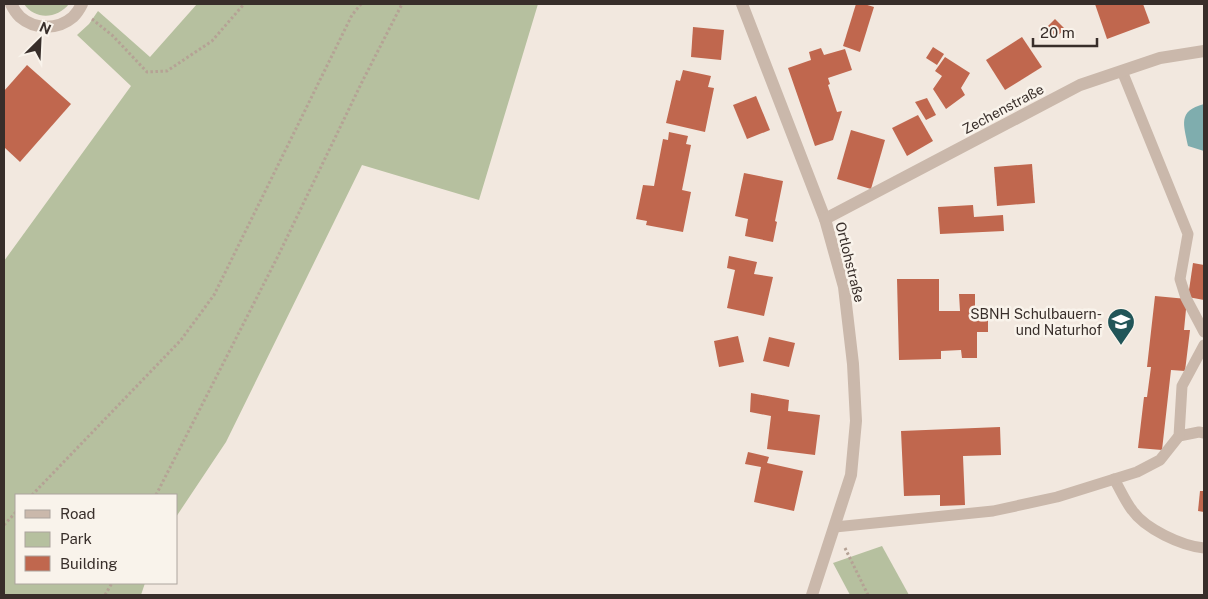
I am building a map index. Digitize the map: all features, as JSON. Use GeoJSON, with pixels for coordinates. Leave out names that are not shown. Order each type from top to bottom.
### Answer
{"type":"FeatureCollection","features":[{"type":"Feature","properties":{"kind":"street"},"geometry":{"type":"LineString","coordinates":[[11,4],[19,16],[31,24],[46,27],[61,24],[74,16],[81,6]]}},
{"type":"Feature","properties":{"kind":"street","name":"Ortlohstraße"},"geometry":{"type":"LineString","coordinates":[[742,4],[825,219],[844,287],[853,364],[856,421],[851,475],[812,595]]}},
{"type":"Feature","properties":{"kind":"street","name":"Zechenstraße"},"geometry":{"type":"LineString","coordinates":[[825,219],[1080,85],[1160,58],[1204,51]]}},
{"type":"Feature","properties":{"kind":"lane"},"geometry":{"type":"LineString","coordinates":[[1122,71],[1188,234],[1180,279],[1186,298],[1204,332]]}},
{"type":"Feature","properties":{"kind":"lane"},"geometry":{"type":"LineString","coordinates":[[835,527],[993,511],[1057,497],[1137,472],[1160,460],[1179,436],[1182,386],[1204,345]]}},
{"type":"Feature","properties":{"kind":"lane"},"geometry":{"type":"LineString","coordinates":[[1179,436],[1204,432]]}},
{"type":"Feature","properties":{"kind":"lane"},"geometry":{"type":"LineString","coordinates":[[1114,479],[1133,512],[1149,526],[1191,547],[1204,548]]}},
{"type":"Feature","properties":{"kind":"path"},"geometry":{"type":"LineString","coordinates":[[81,6],[147,72],[167,71],[212,41],[244,4]]}},
{"type":"Feature","properties":{"kind":"path"},"geometry":{"type":"LineString","coordinates":[[33,494],[181,340],[214,295],[352,15],[361,4]]}},
{"type":"Feature","properties":{"kind":"path"},"geometry":{"type":"LineString","coordinates":[[157,494],[278,256],[402,4]]}},
{"type":"Feature","properties":{"kind":"path"},"geometry":{"type":"LineString","coordinates":[[4,525],[15,513]]}},
{"type":"Feature","properties":{"kind":"path"},"geometry":{"type":"LineString","coordinates":[[835,527],[868,595]]}},
{"type":"Feature","properties":{"kind":"path"},"geometry":{"type":"LineString","coordinates":[[105,595],[111,584]]}},
{"type":"Feature","properties":{"kind":"green space"},"geometry":{"type":"Polygon","coordinates":[[[24,4],[69,4],[58,13],[46,16],[34,13],[24,4]]]}},
{"type":"Feature","properties":{"kind":"green space"},"geometry":{"type":"Polygon","coordinates":[[[197,4],[538,4],[479,200],[362,165],[226,442],[178,514],[178,494],[15,494],[15,584],[145,584],[141,595],[4,595],[4,261],[131,86],[77,35],[89,24],[98,11],[150,57],[197,4]]]}},
{"type":"Feature","properties":{"kind":"green space"},"geometry":{"type":"Polygon","coordinates":[[[882,546],[909,595],[850,595],[833,563],[882,546]]]}},
{"type":"Feature","properties":{"kind":"water"},"geometry":{"type":"Polygon","coordinates":[[[1204,104],[1204,151],[1188,146],[1184,120],[1186,115],[1195,107],[1204,104]]]}},
{"type":"Feature","properties":{"kind":"building"},"geometry":{"type":"Polygon","coordinates":[[[856,4],[874,7],[860,52],[843,46],[856,4]]]}},
{"type":"Feature","properties":{"kind":"building"},"geometry":{"type":"Polygon","coordinates":[[[1095,4],[1143,4],[1150,23],[1107,39],[1095,4]]]}},
{"type":"Feature","properties":{"kind":"building"},"geometry":{"type":"Polygon","coordinates":[[[1055,19],[1065,29],[1055,38],[1046,28],[1055,19]]]}},
{"type":"Feature","properties":{"kind":"building"},"geometry":{"type":"Polygon","coordinates":[[[693,27],[724,30],[721,60],[691,57],[693,27]]]}},
{"type":"Feature","properties":{"kind":"building"},"geometry":{"type":"Polygon","coordinates":[[[1022,37],[1042,67],[1005,90],[986,60],[1022,37]]]}},
{"type":"Feature","properties":{"kind":"building"},"geometry":{"type":"Polygon","coordinates":[[[933,47],[944,54],[937,65],[926,58],[933,47]]]}},
{"type":"Feature","properties":{"kind":"building"},"geometry":{"type":"Polygon","coordinates":[[[821,48],[824,55],[845,49],[852,70],[828,78],[830,84],[828,85],[837,112],[842,111],[833,140],[815,146],[788,68],[811,60],[809,52],[821,48]]]}},
{"type":"Feature","properties":{"kind":"building"},"geometry":{"type":"Polygon","coordinates":[[[945,57],[970,73],[961,88],[965,95],[946,109],[933,89],[942,76],[935,71],[945,57]]]}},
{"type":"Feature","properties":{"kind":"building"},"geometry":{"type":"Polygon","coordinates":[[[27,65],[71,104],[20,162],[4,147],[4,91],[27,65]]]}},
{"type":"Feature","properties":{"kind":"building"},"geometry":{"type":"Polygon","coordinates":[[[683,70],[711,76],[708,87],[714,88],[705,132],[666,123],[676,80],[680,81],[683,70]]]}},
{"type":"Feature","properties":{"kind":"building"},"geometry":{"type":"Polygon","coordinates":[[[756,96],[770,130],[747,139],[733,105],[756,96]]]}},
{"type":"Feature","properties":{"kind":"building"},"geometry":{"type":"Polygon","coordinates":[[[927,98],[936,115],[926,120],[915,102],[927,98]]]}},
{"type":"Feature","properties":{"kind":"building"},"geometry":{"type":"Polygon","coordinates":[[[918,115],[933,141],[907,156],[892,128],[918,115]]]}},
{"type":"Feature","properties":{"kind":"building"},"geometry":{"type":"Polygon","coordinates":[[[851,130],[885,140],[871,189],[837,179],[851,130]]]}},
{"type":"Feature","properties":{"kind":"building"},"geometry":{"type":"Polygon","coordinates":[[[669,132],[688,136],[686,144],[691,145],[682,190],[691,192],[683,232],[646,225],[647,221],[636,219],[643,185],[654,186],[663,139],[668,140],[669,132]]]}},
{"type":"Feature","properties":{"kind":"building"},"geometry":{"type":"Polygon","coordinates":[[[1032,164],[1035,203],[997,206],[994,167],[1032,164]]]}},
{"type":"Feature","properties":{"kind":"building"},"geometry":{"type":"Polygon","coordinates":[[[744,173],[783,181],[773,242],[745,236],[748,219],[735,216],[744,173]]]}},
{"type":"Feature","properties":{"kind":"building"},"geometry":{"type":"Polygon","coordinates":[[[973,205],[974,217],[1003,215],[1004,231],[940,234],[938,207],[973,205]]]}},
{"type":"Feature","properties":{"kind":"building"},"geometry":{"type":"Polygon","coordinates":[[[729,256],[757,262],[754,274],[773,277],[764,316],[727,308],[735,270],[727,268],[729,256]]]}},
{"type":"Feature","properties":{"kind":"building"},"geometry":{"type":"Polygon","coordinates":[[[1193,263],[1204,265],[1204,300],[1188,297],[1193,263]]]}},
{"type":"Feature","properties":{"kind":"building"},"geometry":{"type":"Polygon","coordinates":[[[897,279],[939,279],[939,311],[960,311],[959,294],[975,294],[975,313],[988,313],[988,332],[977,332],[977,358],[962,358],[961,350],[941,351],[941,359],[899,360],[897,279]]]}},
{"type":"Feature","properties":{"kind":"building"},"geometry":{"type":"Polygon","coordinates":[[[1155,296],[1187,299],[1184,330],[1190,330],[1185,371],[1171,370],[1162,450],[1138,448],[1144,397],[1147,397],[1151,367],[1147,367],[1155,296]]]}},
{"type":"Feature","properties":{"kind":"building"},"geometry":{"type":"Polygon","coordinates":[[[738,336],[744,362],[719,367],[714,341],[738,336]]]}},
{"type":"Feature","properties":{"kind":"building"},"geometry":{"type":"Polygon","coordinates":[[[769,337],[795,343],[789,367],[763,361],[769,337]]]}},
{"type":"Feature","properties":{"kind":"building"},"geometry":{"type":"Polygon","coordinates":[[[751,393],[789,400],[788,411],[820,415],[815,455],[767,449],[771,416],[750,412],[751,393]]]}},
{"type":"Feature","properties":{"kind":"building"},"geometry":{"type":"Polygon","coordinates":[[[1000,427],[1001,455],[963,456],[965,505],[940,506],[940,495],[904,496],[901,431],[1000,427]]]}},
{"type":"Feature","properties":{"kind":"building"},"geometry":{"type":"Polygon","coordinates":[[[748,452],[769,457],[767,463],[803,471],[794,511],[754,502],[761,467],[745,464],[748,452]]]}},
{"type":"Feature","properties":{"kind":"building"},"geometry":{"type":"Polygon","coordinates":[[[1200,491],[1204,491],[1204,512],[1198,511],[1200,491]]]}},
{"type":"Feature","properties":{"kind":"place","name":"SBNH Schulbauern- und Naturhof"},"geometry":{"type":"Point","coordinates":[1121,346]}}]}
